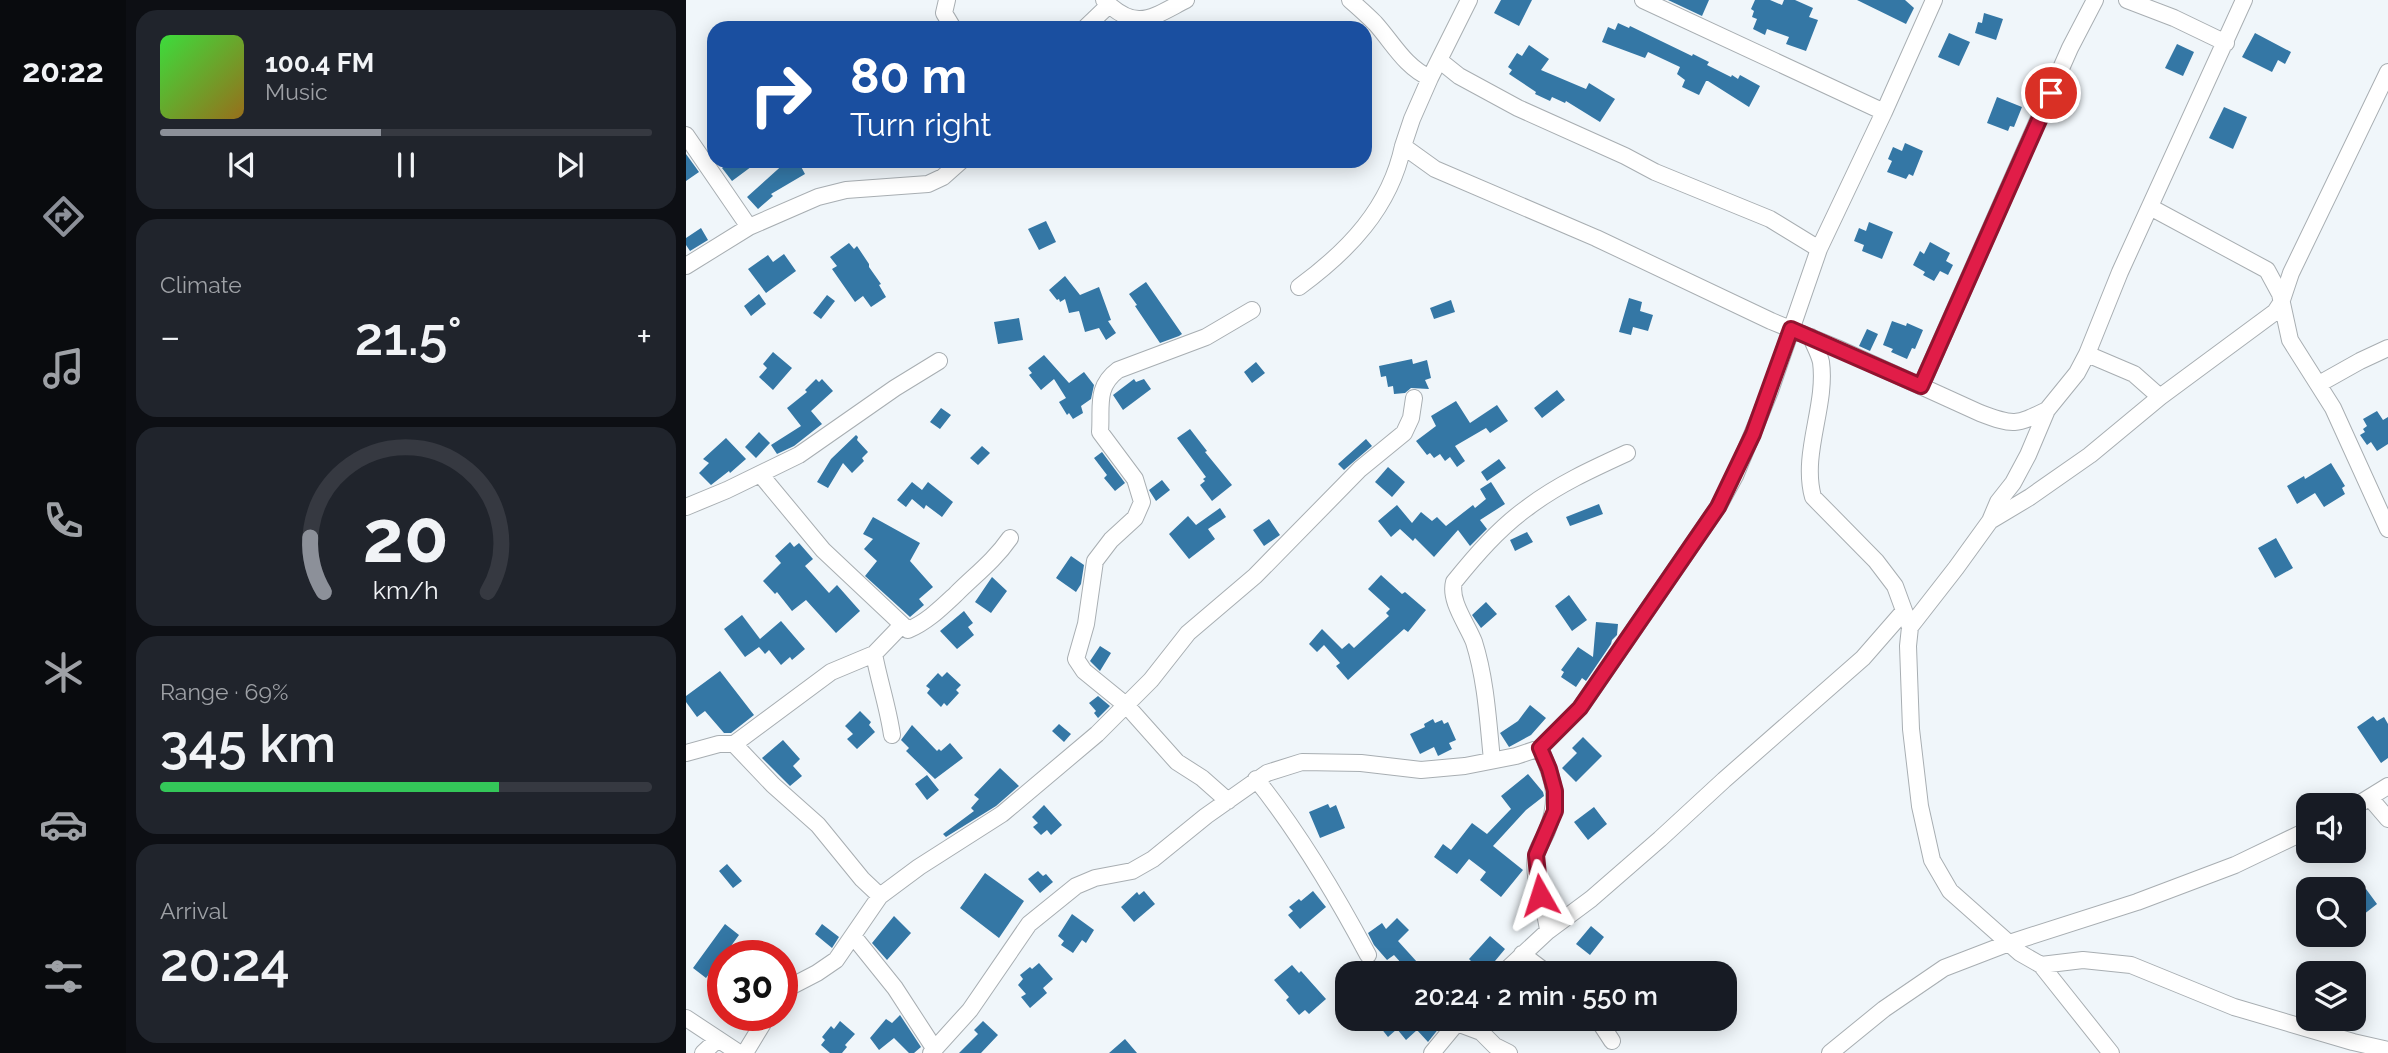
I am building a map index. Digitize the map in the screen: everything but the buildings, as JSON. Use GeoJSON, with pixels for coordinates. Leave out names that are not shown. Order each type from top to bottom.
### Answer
{"type":"FeatureCollection","features":[{"type":"Feature","properties":{"kind":"street"},"geometry":{"type":"LineString","coordinates":[[947,0],[944,13],[949,21]]}},
{"type":"Feature","properties":{"kind":"street"},"geometry":{"type":"LineString","coordinates":[[1091,21],[1107,2],[1128,19],[1136,21],[1186,0]]}},
{"type":"Feature","properties":{"kind":"street"},"geometry":{"type":"LineString","coordinates":[[1350,0],[1373,21],[1404,60],[1430,78]]}},
{"type":"Feature","properties":{"kind":"street"},"geometry":{"type":"LineString","coordinates":[[1298,288],[1343,251],[1389,191],[1412,118],[1469,0]]}},
{"type":"Feature","properties":{"kind":"street"},"geometry":{"type":"LineString","coordinates":[[1643,0],[1884,112]]}},
{"type":"Feature","properties":{"kind":"street"},"geometry":{"type":"LineString","coordinates":[[854,937],[895,988],[932,1050],[970,1010],[1029,924],[1076,886],[1096,878],[1132,872],[1153,859],[1267,772],[1302,762],[1361,763],[1421,770],[1465,766],[1540,748],[1580,708],[1718,507],[1753,434],[1819,249],[1934,0]]}},
{"type":"Feature","properties":{"kind":"street"},"geometry":{"type":"LineString","coordinates":[[1921,386],[2070,48],[2095,0]]}},
{"type":"Feature","properties":{"kind":"street"},"geometry":{"type":"LineString","coordinates":[[2127,0],[2174,18],[2226,43]]}},
{"type":"Feature","properties":{"kind":"street"},"geometry":{"type":"LineString","coordinates":[[1910,627],[1990,521],[1998,502],[2013,483],[2028,455],[2047,410],[2077,373],[2087,355],[2150,207],[2244,0]]}},
{"type":"Feature","properties":{"kind":"street"},"geometry":{"type":"LineString","coordinates":[[1439,60],[1459,76],[1518,108],[1655,172],[1770,219],[1819,249]]}},
{"type":"Feature","properties":{"kind":"street"},"geometry":{"type":"LineString","coordinates":[[1990,521],[2031,497],[2079,463],[2160,397],[2275,312],[2281,303],[2291,273],[2388,72]]}},
{"type":"Feature","properties":{"kind":"street"},"geometry":{"type":"LineString","coordinates":[[686,135],[707,166]]}},
{"type":"Feature","properties":{"kind":"street"},"geometry":{"type":"LineString","coordinates":[[1403,146],[1435,169],[1586,234],[1791,329],[2002,422],[2018,424],[2047,410]]}},
{"type":"Feature","properties":{"kind":"street"},"geometry":{"type":"LineString","coordinates":[[708,168],[749,228]]}},
{"type":"Feature","properties":{"kind":"street"},"geometry":{"type":"LineString","coordinates":[[686,266],[749,228],[818,197],[846,190],[928,184],[943,177],[953,168]]}},
{"type":"Feature","properties":{"kind":"street"},"geometry":{"type":"LineString","coordinates":[[2150,207],[2267,270],[2277,274],[2291,273]]}},
{"type":"Feature","properties":{"kind":"street"},"geometry":{"type":"LineString","coordinates":[[2267,270],[2280,294],[2290,340],[2333,408],[2388,529]]}},
{"type":"Feature","properties":{"kind":"street"},"geometry":{"type":"LineString","coordinates":[[1228,801],[1202,778],[1177,762],[1127,706],[1084,671],[1076,659],[1086,624],[1095,561],[1111,540],[1135,518],[1142,502],[1135,479],[1100,432],[1102,388],[1108,377],[1118,370],[1206,337],[1252,310]]}},
{"type":"Feature","properties":{"kind":"street"},"geometry":{"type":"LineString","coordinates":[[1811,337],[1821,359],[1822,382],[1810,486],[1813,497],[1876,561],[1895,586],[1910,627],[1908,646],[1911,729],[1925,833],[1932,860],[1950,891],[2020,953],[2041,965],[2110,1053]]}},
{"type":"Feature","properties":{"kind":"street"},"geometry":{"type":"LineString","coordinates":[[2319,384],[2360,360],[2388,348]]}},
{"type":"Feature","properties":{"kind":"street"},"geometry":{"type":"LineString","coordinates":[[2087,355],[2134,374],[2160,397]]}},
{"type":"Feature","properties":{"kind":"street"},"geometry":{"type":"LineString","coordinates":[[686,507],[799,455],[895,388],[939,361]]}},
{"type":"Feature","properties":{"kind":"street"},"geometry":{"type":"LineString","coordinates":[[798,983],[836,960],[880,896],[1002,814],[1127,706],[1188,633],[1255,576],[1360,469],[1404,433],[1411,418],[1414,398]]}},
{"type":"Feature","properties":{"kind":"street"},"geometry":{"type":"LineString","coordinates":[[1492,760],[1479,662],[1452,590],[1454,582],[1492,539],[1526,509],[1560,486],[1627,453]]}},
{"type":"Feature","properties":{"kind":"street"},"geometry":{"type":"LineString","coordinates":[[760,474],[823,550],[908,630],[920,625],[997,557],[1010,538]]}},
{"type":"Feature","properties":{"kind":"street"},"geometry":{"type":"LineString","coordinates":[[1515,961],[1548,931],[1611,882],[1863,658],[1904,611]]}},
{"type":"Feature","properties":{"kind":"street"},"geometry":{"type":"LineString","coordinates":[[686,753],[719,744],[734,744],[831,672],[874,654],[901,626]]}},
{"type":"Feature","properties":{"kind":"street"},"geometry":{"type":"LineString","coordinates":[[874,654],[879,682],[888,706],[892,735]]}},
{"type":"Feature","properties":{"kind":"street"},"geometry":{"type":"LineString","coordinates":[[734,744],[773,785],[818,825],[862,879],[880,896]]}},
{"type":"Feature","properties":{"kind":"street"},"geometry":{"type":"LineString","coordinates":[[1540,748],[1555,791],[1555,811],[1536,855],[1540,895],[1548,931]]}},
{"type":"Feature","properties":{"kind":"street"},"geometry":{"type":"LineString","coordinates":[[1256,779],[1285,815],[1368,955]]}},
{"type":"Feature","properties":{"kind":"street"},"geometry":{"type":"LineString","coordinates":[[2366,801],[2388,786]]}},
{"type":"Feature","properties":{"kind":"street"},"geometry":{"type":"LineString","coordinates":[[2371,799],[2388,818]]}},
{"type":"Feature","properties":{"kind":"street"},"geometry":{"type":"LineString","coordinates":[[1830,1053],[1863,1024],[1924,979],[1953,964],[2137,902],[2235,865],[2296,836]]}},
{"type":"Feature","properties":{"kind":"street"},"geometry":{"type":"LineString","coordinates":[[1522,954],[1531,961]]}},
{"type":"Feature","properties":{"kind":"street"},"geometry":{"type":"LineString","coordinates":[[2041,965],[2083,960],[2131,965],[2234,1007],[2388,1050]]}},
{"type":"Feature","properties":{"kind":"street"},"geometry":{"type":"LineString","coordinates":[[686,1018],[739,1053]]}},
{"type":"Feature","properties":{"kind":"street"},"geometry":{"type":"LineString","coordinates":[[745,1053],[758,1031]]}},
{"type":"Feature","properties":{"kind":"street"},"geometry":{"type":"LineString","coordinates":[[1432,1053],[1451,1031]]}},
{"type":"Feature","properties":{"kind":"street"},"geometry":{"type":"LineString","coordinates":[[1479,1031],[1494,1046],[1509,1053]]}},
{"type":"Feature","properties":{"kind":"street"},"geometry":{"type":"LineString","coordinates":[[1605,1031],[1612,1041]]}},
{"type":"Feature","properties":{"kind":"street"},"geometry":{"type":"LineString","coordinates":[[703,1053],[718,1039]]}},
{"type":"Feature","properties":{"kind":"route"},"geometry":{"type":"LineString","coordinates":[[1540,895],[1536,855],[1555,811],[1555,791],[1540,748],[1580,708],[1718,507],[1753,434],[1791,329],[1921,386],[2051,93]]}}]}
